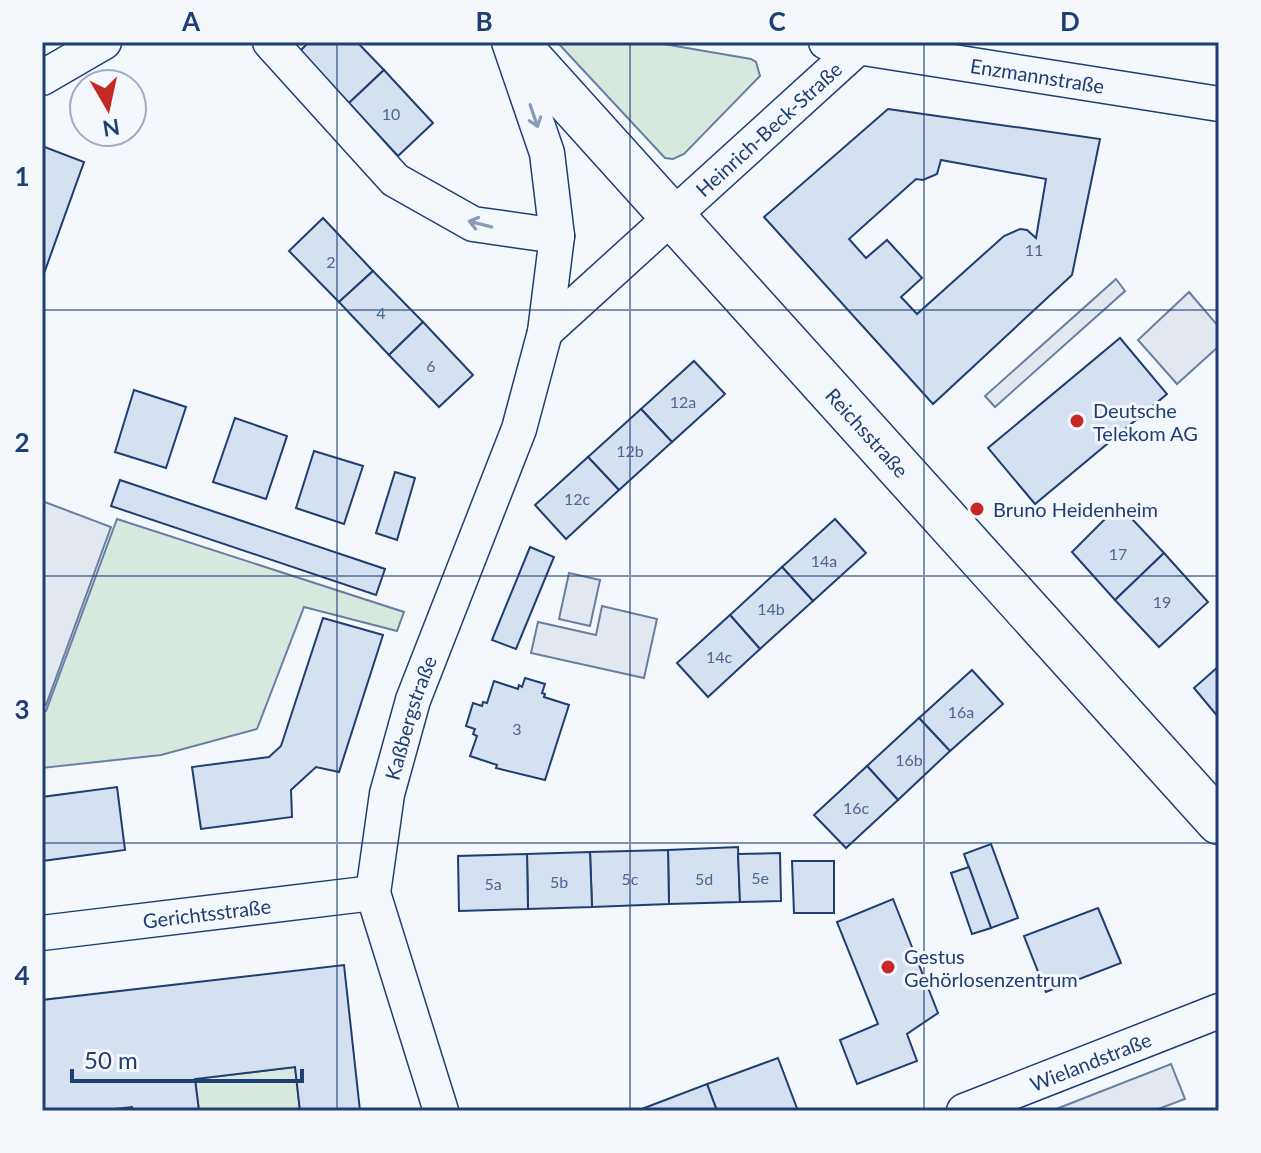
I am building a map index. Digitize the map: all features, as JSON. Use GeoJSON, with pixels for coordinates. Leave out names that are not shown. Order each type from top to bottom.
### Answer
{"type":"FeatureCollection","features":[{"type":"Feature","properties":{"kind":"main road","name":"Reichsstraße"},"geometry":{"type":"LineString","coordinates":[[512,42],[673,215],[1219,822]]}},
{"type":"Feature","properties":{"kind":"street"},"geometry":{"type":"LineString","coordinates":[[42,78],[104,42]]}},
{"type":"Feature","properties":{"kind":"street"},"geometry":{"type":"LineString","coordinates":[[270,42],[395,180],[473,224],[557,236]]}},
{"type":"Feature","properties":{"kind":"street","name":"Kaßbergstraße"},"geometry":{"type":"LineString","coordinates":[[441,1111],[373,893],[387,794],[413,700],[488,516],[519,429],[545,332],[557,236],[547,153],[512,42]]}},
{"type":"Feature","properties":{"kind":"street","name":"Heinrich-Beck-Straße"},"geometry":{"type":"LineString","coordinates":[[673,215],[849,44]]}},
{"type":"Feature","properties":{"kind":"street","name":"Enzmannstraße"},"geometry":{"type":"LineString","coordinates":[[849,44],[1219,104]]}},
{"type":"Feature","properties":{"kind":"street"},"geometry":{"type":"LineString","coordinates":[[545,332],[673,215]]}},
{"type":"Feature","properties":{"kind":"street","name":"Gerichtsstraße"},"geometry":{"type":"LineString","coordinates":[[42,933],[373,893]]}},
{"type":"Feature","properties":{"kind":"street","name":"Wielandstraße"},"geometry":{"type":"LineString","coordinates":[[964,1111],[1219,1011]]}},
{"type":"Feature","properties":{"kind":"shaded area"},"geometry":{"type":"Polygon","coordinates":[[[557,42],[652,42],[751,59],[756,62],[760,76],[684,154],[673,159],[665,158],[557,42]]]}},
{"type":"Feature","properties":{"kind":"shaded area"},"geometry":{"type":"Polygon","coordinates":[[[1116,279],[1125,291],[995,407],[985,396],[1116,279]]]}},
{"type":"Feature","properties":{"kind":"shaded area"},"geometry":{"type":"Polygon","coordinates":[[[1189,292],[1219,327],[1219,346],[1177,384],[1138,340],[1189,292]]]}},
{"type":"Feature","properties":{"kind":"shaded area"},"geometry":{"type":"Polygon","coordinates":[[[42,501],[111,527],[46,705],[42,703],[42,501]]]}},
{"type":"Feature","properties":{"kind":"shaded area"},"geometry":{"type":"Polygon","coordinates":[[[117,519],[404,612],[397,631],[304,607],[257,729],[161,755],[42,768],[42,713],[46,711],[117,519]]]}},
{"type":"Feature","properties":{"kind":"shaded area"},"geometry":{"type":"Polygon","coordinates":[[[569,573],[600,580],[590,626],[559,619],[569,573]]]}},
{"type":"Feature","properties":{"kind":"shaded area"},"geometry":{"type":"Polygon","coordinates":[[[602,606],[657,619],[644,678],[531,653],[538,622],[596,635],[602,606]]]}},
{"type":"Feature","properties":{"kind":"shaded area"},"geometry":{"type":"Polygon","coordinates":[[[1171,1064],[1185,1099],[1153,1111],[1051,1111],[1171,1064]]]}},
{"type":"Feature","properties":{"kind":"shaded area"},"geometry":{"type":"Polygon","coordinates":[[[295,1067],[300,1111],[199,1111],[195,1079],[295,1067]]]}},
{"type":"Feature","properties":{"kind":"building"},"geometry":{"type":"Polygon","coordinates":[[[309,42],[357,42],[384,70],[349,103],[300,51],[309,42]]]}},
{"type":"Feature","properties":{"kind":"building"},"geometry":{"type":"Polygon","coordinates":[[[384,70],[433,123],[398,156],[349,103],[384,70]]]}},
{"type":"Feature","properties":{"kind":"building"},"geometry":{"type":"Polygon","coordinates":[[[888,109],[1100,139],[1072,275],[933,404],[764,217],[888,109]],[[941,160],[937,174],[923,180],[916,179],[849,239],[866,258],[887,240],[922,278],[901,297],[917,314],[1004,236],[1020,229],[1027,230],[1036,238],[1046,179],[941,160]]]}},
{"type":"Feature","properties":{"kind":"building"},"geometry":{"type":"Polygon","coordinates":[[[42,146],[84,162],[42,279],[42,146]]]}},
{"type":"Feature","properties":{"kind":"building"},"geometry":{"type":"Polygon","coordinates":[[[323,218],[373,271],[339,302],[289,251],[323,218]]]}},
{"type":"Feature","properties":{"kind":"building"},"geometry":{"type":"Polygon","coordinates":[[[373,271],[423,322],[389,355],[339,302],[373,271]]]}},
{"type":"Feature","properties":{"kind":"building"},"geometry":{"type":"Polygon","coordinates":[[[423,322],[473,375],[439,407],[389,355],[423,322]]]}},
{"type":"Feature","properties":{"kind":"building","name":"Deutsche Telekom AG"},"geometry":{"type":"Polygon","coordinates":[[[1120,338],[1167,394],[1035,504],[988,448],[1120,338]]]}},
{"type":"Feature","properties":{"kind":"building"},"geometry":{"type":"Polygon","coordinates":[[[694,361],[725,394],[672,442],[641,409],[694,361]]]}},
{"type":"Feature","properties":{"kind":"building"},"geometry":{"type":"Polygon","coordinates":[[[134,390],[186,407],[166,468],[115,452],[134,390]]]}},
{"type":"Feature","properties":{"kind":"building"},"geometry":{"type":"Polygon","coordinates":[[[641,409],[672,442],[619,490],[588,457],[641,409]]]}},
{"type":"Feature","properties":{"kind":"building"},"geometry":{"type":"Polygon","coordinates":[[[235,418],[287,436],[266,499],[213,482],[235,418]]]}},
{"type":"Feature","properties":{"kind":"building"},"geometry":{"type":"Polygon","coordinates":[[[314,451],[363,466],[344,524],[296,508],[314,451]]]}},
{"type":"Feature","properties":{"kind":"building"},"geometry":{"type":"Polygon","coordinates":[[[588,457],[619,490],[566,539],[535,505],[588,457]]]}},
{"type":"Feature","properties":{"kind":"building"},"geometry":{"type":"Polygon","coordinates":[[[395,472],[415,478],[397,540],[376,533],[395,472]]]}},
{"type":"Feature","properties":{"kind":"building"},"geometry":{"type":"Polygon","coordinates":[[[120,480],[385,569],[376,595],[111,506],[120,480]]]}},
{"type":"Feature","properties":{"kind":"building"},"geometry":{"type":"Polygon","coordinates":[[[1119,505],[1164,553],[1115,600],[1072,552],[1119,505]]]}},
{"type":"Feature","properties":{"kind":"building"},"geometry":{"type":"Polygon","coordinates":[[[835,519],[866,553],[813,601],[782,567],[835,519]]]}},
{"type":"Feature","properties":{"kind":"building"},"geometry":{"type":"Polygon","coordinates":[[[530,547],[554,557],[516,649],[492,640],[530,547]]]}},
{"type":"Feature","properties":{"kind":"building"},"geometry":{"type":"Polygon","coordinates":[[[1164,553],[1208,602],[1159,647],[1115,600],[1164,553]]]}},
{"type":"Feature","properties":{"kind":"building"},"geometry":{"type":"Polygon","coordinates":[[[782,567],[813,601],[760,649],[730,615],[782,567]]]}},
{"type":"Feature","properties":{"kind":"building"},"geometry":{"type":"Polygon","coordinates":[[[730,615],[760,649],[708,697],[677,663],[730,615]]]}},
{"type":"Feature","properties":{"kind":"building"},"geometry":{"type":"Polygon","coordinates":[[[323,618],[383,635],[339,772],[316,767],[291,790],[292,817],[201,829],[192,767],[269,757],[281,746],[323,618]]]}},
{"type":"Feature","properties":{"kind":"building"},"geometry":{"type":"Polygon","coordinates":[[[1219,666],[1219,718],[1194,688],[1219,666]]]}},
{"type":"Feature","properties":{"kind":"building"},"geometry":{"type":"Polygon","coordinates":[[[972,670],[1003,704],[950,751],[919,718],[972,670]]]}},
{"type":"Feature","properties":{"kind":"building"},"geometry":{"type":"Polygon","coordinates":[[[525,678],[545,684],[544,697],[569,705],[545,780],[496,768],[497,765],[470,756],[477,736],[473,734],[475,729],[466,726],[473,703],[482,706],[483,702],[487,703],[494,681],[518,689],[525,678]]]}},
{"type":"Feature","properties":{"kind":"building"},"geometry":{"type":"Polygon","coordinates":[[[919,718],[950,751],[898,800],[867,766],[919,718]]]}},
{"type":"Feature","properties":{"kind":"building"},"geometry":{"type":"Polygon","coordinates":[[[867,766],[898,800],[846,848],[814,815],[867,766]]]}},
{"type":"Feature","properties":{"kind":"building"},"geometry":{"type":"Polygon","coordinates":[[[117,787],[125,850],[42,861],[42,797],[117,787]]]}},
{"type":"Feature","properties":{"kind":"building"},"geometry":{"type":"Polygon","coordinates":[[[991,844],[1018,918],[991,928],[964,854],[991,844]]]}},
{"type":"Feature","properties":{"kind":"building"},"geometry":{"type":"Polygon","coordinates":[[[738,847],[740,902],[669,904],[668,850],[738,847]]]}},
{"type":"Feature","properties":{"kind":"building"},"geometry":{"type":"Polygon","coordinates":[[[668,850],[669,904],[592,907],[590,852],[668,850]]]}},
{"type":"Feature","properties":{"kind":"building"},"geometry":{"type":"Polygon","coordinates":[[[590,852],[592,907],[528,909],[527,854],[590,852]]]}},
{"type":"Feature","properties":{"kind":"building"},"geometry":{"type":"Polygon","coordinates":[[[780,853],[781,901],[740,902],[738,854],[780,853]]]}},
{"type":"Feature","properties":{"kind":"building"},"geometry":{"type":"Polygon","coordinates":[[[527,854],[528,909],[459,911],[458,856],[527,854]]]}},
{"type":"Feature","properties":{"kind":"building"},"geometry":{"type":"Polygon","coordinates":[[[792,861],[834,861],[834,913],[794,913],[792,861]]]}},
{"type":"Feature","properties":{"kind":"building"},"geometry":{"type":"Polygon","coordinates":[[[969,867],[991,928],[972,934],[951,873],[969,867]]]}},
{"type":"Feature","properties":{"kind":"building","name":"Gestus Gehörlosenzentrum"},"geometry":{"type":"Polygon","coordinates":[[[893,899],[938,1013],[907,1034],[917,1061],[857,1084],[840,1040],[878,1024],[837,922],[893,899]]]}},
{"type":"Feature","properties":{"kind":"building"},"geometry":{"type":"Polygon","coordinates":[[[1098,908],[1121,963],[1046,992],[1024,936],[1098,908]]]}},
{"type":"Feature","properties":{"kind":"building"},"geometry":{"type":"Polygon","coordinates":[[[344,965],[360,1111],[300,1111],[295,1067],[195,1079],[199,1111],[133,1111],[132,1107],[97,1111],[42,1111],[42,1000],[344,965]]]}},
{"type":"Feature","properties":{"kind":"building"},"geometry":{"type":"Polygon","coordinates":[[[778,1058],[798,1111],[717,1111],[707,1084],[778,1058]]]}},
{"type":"Feature","properties":{"kind":"building"},"geometry":{"type":"Polygon","coordinates":[[[707,1084],[717,1111],[639,1111],[639,1110],[707,1084]]]}},
{"type":"Feature","properties":{"kind":"place","name":"Deutsche Telekom AG"},"geometry":{"type":"Point","coordinates":[1077,421]}},
{"type":"Feature","properties":{"kind":"place","name":"Bruno Heidenheim"},"geometry":{"type":"Point","coordinates":[977,509]}},
{"type":"Feature","properties":{"kind":"place","name":"Gestus Gehörlosenzentrum"},"geometry":{"type":"Point","coordinates":[888,967]}}]}
